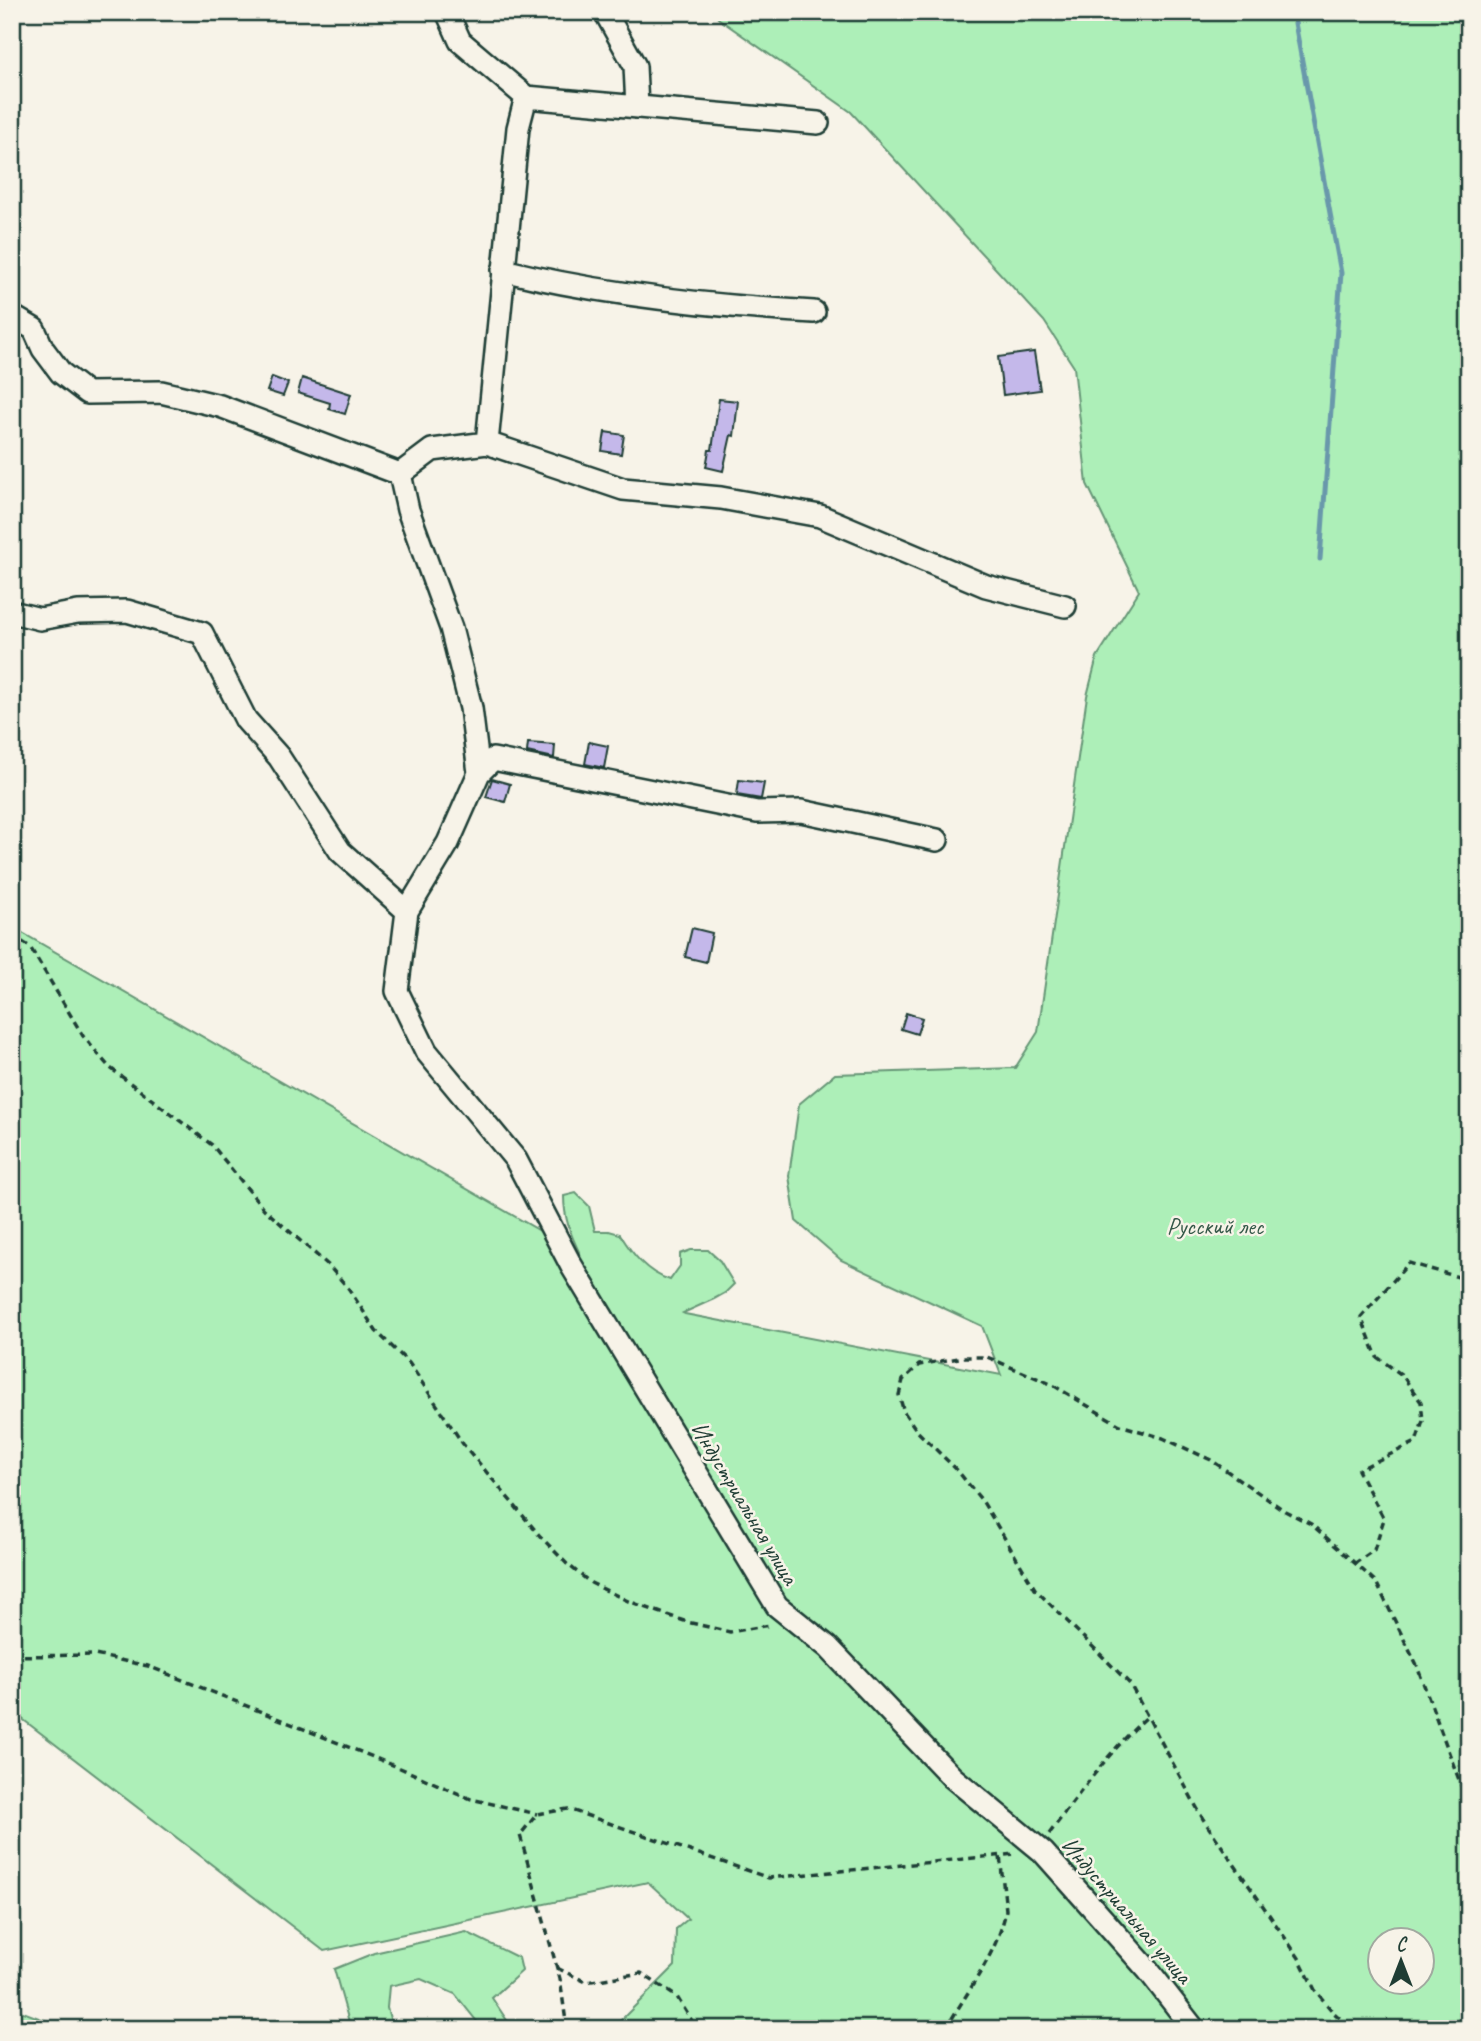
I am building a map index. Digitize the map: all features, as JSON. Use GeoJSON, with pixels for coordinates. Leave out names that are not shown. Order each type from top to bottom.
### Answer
{"type":"FeatureCollection","features":[{"type":"Feature","properties":{"kind":"street"},"geometry":{"type":"LineString","coordinates":[[447,12],[460,41],[526,97],[818,123]]}},
{"type":"Feature","properties":{"kind":"street"},"geometry":{"type":"LineString","coordinates":[[605,12],[635,66],[637,107]]}},
{"type":"Feature","properties":{"kind":"street"},"geometry":{"type":"LineString","coordinates":[[486,443],[518,128],[526,97]]}},
{"type":"Feature","properties":{"kind":"street"},"geometry":{"type":"LineString","coordinates":[[503,271],[561,285],[752,309],[814,312]]}},
{"type":"Feature","properties":{"kind":"street"},"geometry":{"type":"LineString","coordinates":[[12,316],[34,329],[43,349],[61,373],[87,393],[161,392],[220,406],[400,474]]}},
{"type":"Feature","properties":{"kind":"street"},"geometry":{"type":"LineString","coordinates":[[400,474],[432,450],[486,443],[623,489],[721,498],[820,516],[986,586],[1065,606]]}},
{"type":"Feature","properties":{"kind":"street"},"geometry":{"type":"LineString","coordinates":[[400,474],[408,510],[451,628],[471,708],[479,774]]}},
{"type":"Feature","properties":{"kind":"street"},"geometry":{"type":"LineString","coordinates":[[12,612],[40,619],[78,612],[127,611],[202,632],[246,720],[279,757],[340,851],[407,911],[449,843],[479,774],[493,759],[757,812],[802,811],[937,840]]}},
{"type":"Feature","properties":{"kind":"street","name":"Индустриальная улица"},"geometry":{"type":"LineString","coordinates":[[407,911],[397,991],[426,1051],[516,1160],[571,1265],[777,1606],[828,1647],[952,1777],[1043,1852],[1148,1970],[1194,2029]]}},
{"type":"Feature","properties":{"kind":"path"},"geometry":{"type":"LineString","coordinates":[[12,935],[30,947],[83,1036],[109,1067],[212,1145],[264,1209],[328,1265],[349,1289],[376,1331],[409,1363],[463,1444],[567,1564],[591,1583],[628,1601],[687,1622],[730,1632],[796,1621]]}},
{"type":"Feature","properties":{"kind":"path"},"geometry":{"type":"LineString","coordinates":[[1354,1564],[1374,1550],[1384,1519],[1358,1470],[1416,1442],[1423,1421],[1421,1402],[1402,1376],[1377,1357],[1362,1317],[1409,1263],[1469,1280]]}},
{"type":"Feature","properties":{"kind":"path"},"geometry":{"type":"LineString","coordinates":[[1361,2029],[1333,2012],[1315,1990],[1299,1958],[1203,1819],[1130,1684],[1035,1589],[983,1502],[957,1470],[917,1431],[904,1412],[899,1395],[903,1380],[919,1365],[964,1357],[987,1357],[1051,1384],[1120,1426],[1163,1438],[1211,1460],[1285,1511],[1311,1524],[1376,1582],[1417,1666],[1469,1807]]}},
{"type":"Feature","properties":{"kind":"path"},"geometry":{"type":"LineString","coordinates":[[12,1656],[95,1655],[148,1666],[471,1799],[537,1814],[568,1809],[769,1878],[1043,1852],[1048,1835],[1096,1769],[1147,1717]]}},
{"type":"Feature","properties":{"kind":"path"},"geometry":{"type":"LineString","coordinates":[[537,1814],[520,1835],[557,1968],[567,2029]]}},
{"type":"Feature","properties":{"kind":"path"},"geometry":{"type":"LineString","coordinates":[[946,2029],[990,1954],[1004,1919],[1006,1910],[1000,1856]]}},
{"type":"Feature","properties":{"kind":"path"},"geometry":{"type":"LineString","coordinates":[[557,1968],[586,1982],[640,1973],[677,1997],[697,2029]]}},
{"type":"Feature","properties":{"kind":"path"},"geometry":{"type":"LineString","coordinates":[[1349,2023],[1351,2029]]}},
{"type":"Feature","properties":{"kind":"green space","name":"Русский лес"},"geometry":{"type":"Polygon","coordinates":[[[713,12],[1469,12],[1469,2029],[612,2029],[675,1966],[676,1929],[688,1919],[648,1882],[324,1951],[12,1711],[12,927],[580,1254],[564,1204],[564,1196],[576,1193],[589,1206],[595,1231],[620,1234],[641,1262],[662,1277],[670,1280],[680,1266],[680,1254],[691,1250],[708,1250],[720,1261],[734,1284],[725,1293],[683,1313],[685,1314],[1001,1375],[982,1326],[841,1260],[796,1221],[789,1176],[799,1104],[835,1074],[1015,1068],[1038,1032],[1087,696],[1097,657],[1139,591],[1087,484],[1074,367],[1044,321],[851,112],[719,19],[713,12]]]}},
{"type":"Feature","properties":{"kind":"green space"},"geometry":{"type":"Polygon","coordinates":[[[466,1932],[519,1958],[522,1971],[492,1998],[508,2022],[483,2029],[455,1994],[421,1979],[389,1986],[387,2008],[393,2029],[351,2029],[334,1969],[374,1953],[466,1932]]]}},
{"type":"Feature","properties":{"kind":"green space"},"geometry":{"type":"Polygon","coordinates":[[[12,2008],[50,2022],[48,2029],[12,2029],[12,2008]]]}},
{"type":"Feature","properties":{"kind":"building"},"geometry":{"type":"Polygon","coordinates":[[[1034,352],[1040,390],[1003,395],[998,357],[1034,352]]]}},
{"type":"Feature","properties":{"kind":"building"},"geometry":{"type":"Polygon","coordinates":[[[272,377],[288,383],[283,396],[267,391],[272,377]]]}},
{"type":"Feature","properties":{"kind":"building"},"geometry":{"type":"Polygon","coordinates":[[[302,378],[351,394],[345,414],[329,409],[330,403],[298,393],[302,378]]]}},
{"type":"Feature","properties":{"kind":"building"},"geometry":{"type":"Polygon","coordinates":[[[719,399],[738,401],[734,436],[731,435],[723,471],[706,467],[709,450],[712,450],[719,399]]]}},
{"type":"Feature","properties":{"kind":"building"},"geometry":{"type":"Polygon","coordinates":[[[605,432],[624,435],[621,454],[602,451],[605,432]]]}},
{"type":"Feature","properties":{"kind":"building"},"geometry":{"type":"Polygon","coordinates":[[[589,742],[608,746],[604,768],[585,764],[589,742]]]}},
{"type":"Feature","properties":{"kind":"building"},"geometry":{"type":"Polygon","coordinates":[[[528,743],[555,745],[554,758],[527,752],[528,743]]]}},
{"type":"Feature","properties":{"kind":"building"},"geometry":{"type":"Polygon","coordinates":[[[492,779],[510,784],[505,802],[486,797],[492,779]]]}},
{"type":"Feature","properties":{"kind":"building"},"geometry":{"type":"Polygon","coordinates":[[[739,780],[764,783],[761,799],[737,795],[739,780]]]}},
{"type":"Feature","properties":{"kind":"building"},"geometry":{"type":"Polygon","coordinates":[[[692,928],[712,933],[706,962],[685,957],[692,928]]]}},
{"type":"Feature","properties":{"kind":"building"},"geometry":{"type":"Polygon","coordinates":[[[906,1013],[922,1018],[917,1034],[901,1029],[906,1013]]]}},
{"type":"Feature","properties":{"kind":"waterway"},"geometry":{"type":"LineString","coordinates":[[1293,12],[1341,273],[1320,559]]}}]}
